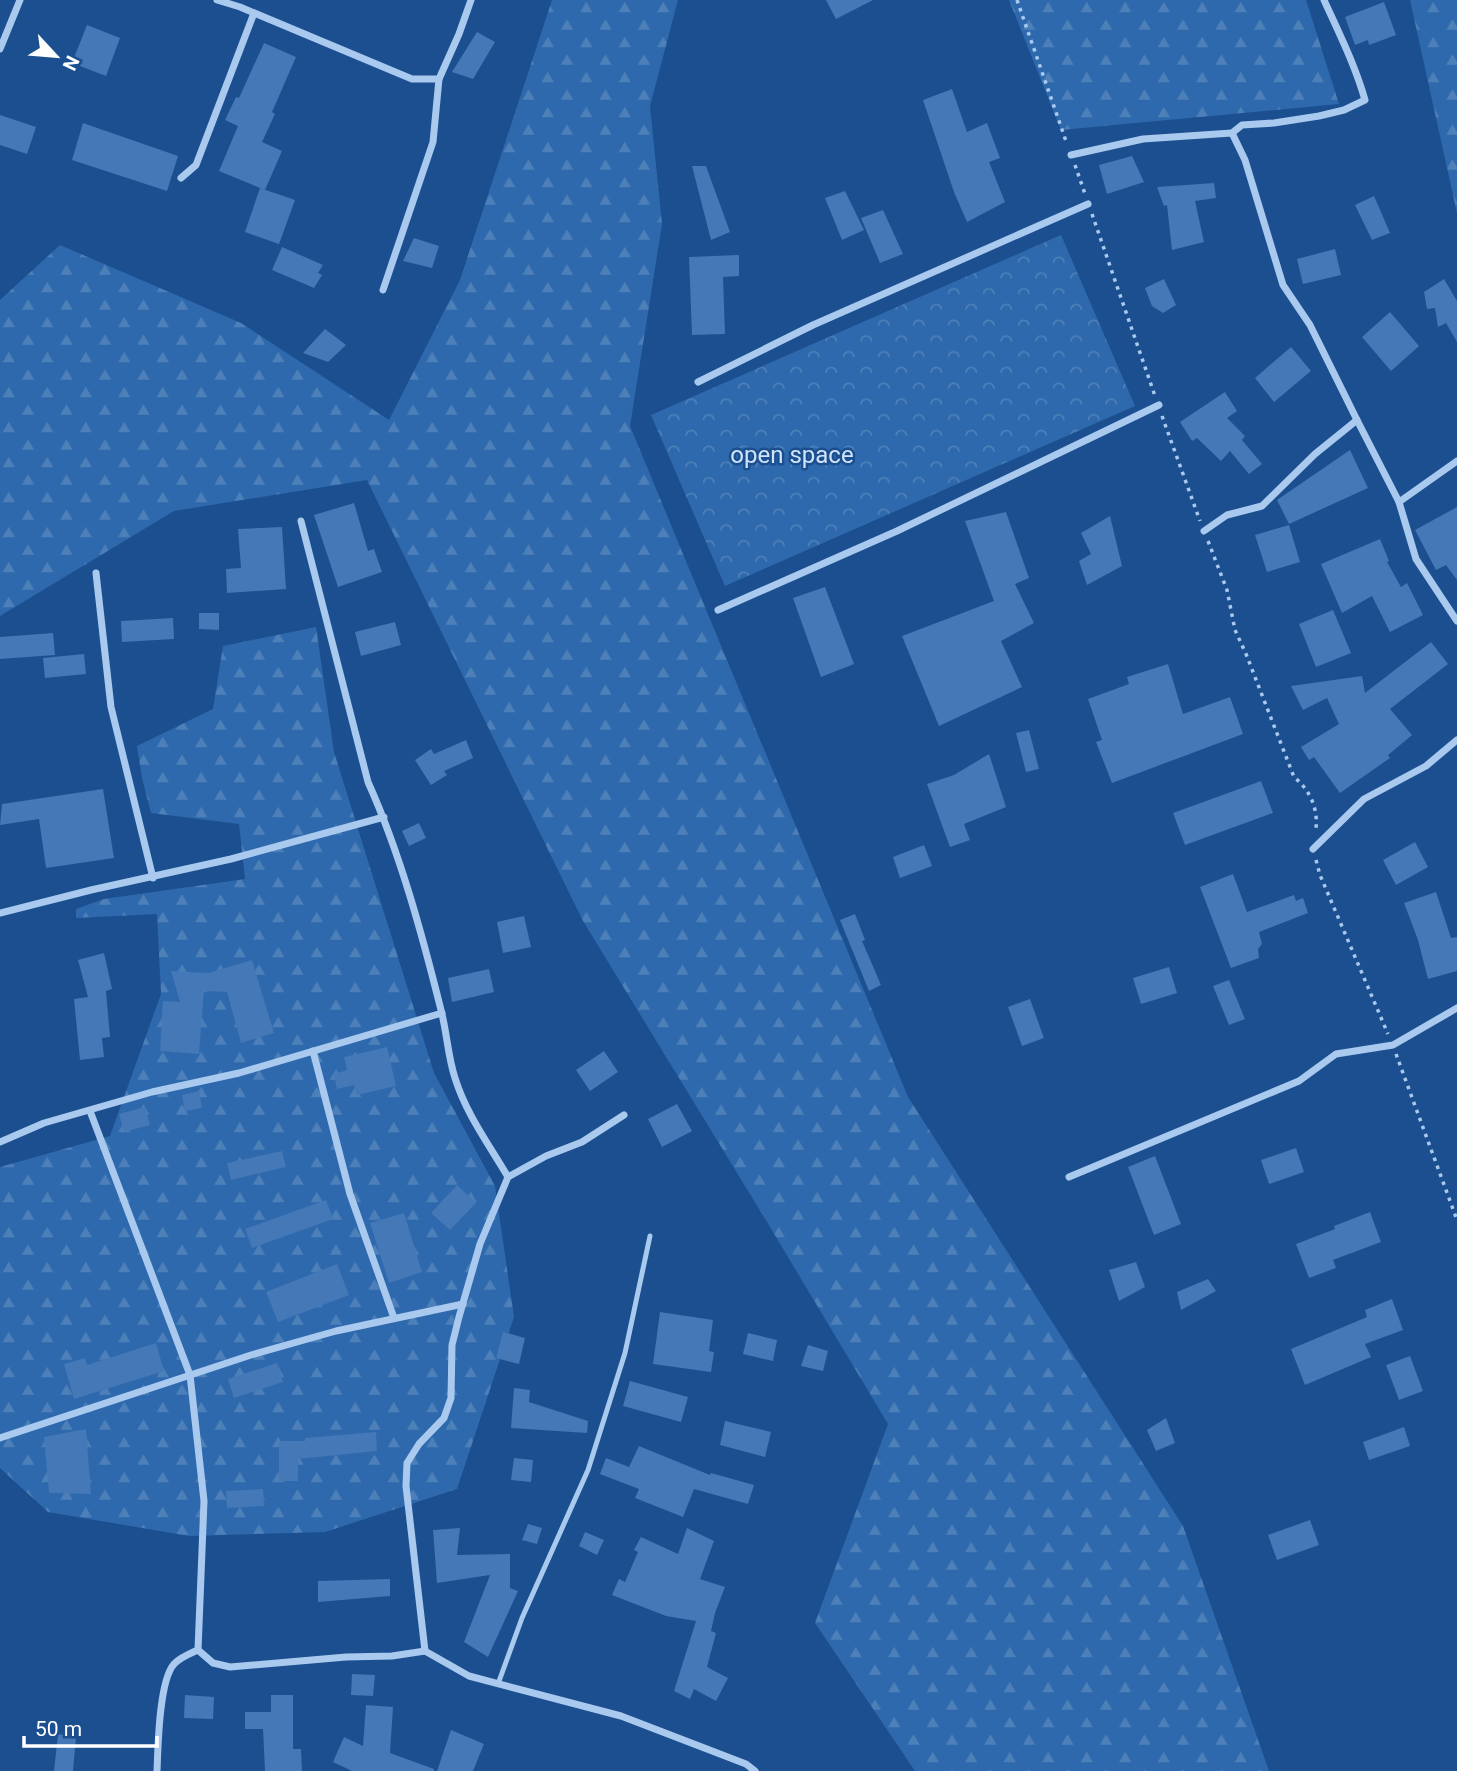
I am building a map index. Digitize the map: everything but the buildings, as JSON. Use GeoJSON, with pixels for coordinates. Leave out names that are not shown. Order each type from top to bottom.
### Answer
{"type":"FeatureCollection","features":[{"type":"Feature","properties":{"kind":"street"},"geometry":{"type":"LineString","coordinates":[[0,49],[20,0]]}},
{"type":"Feature","properties":{"kind":"street"},"geometry":{"type":"LineString","coordinates":[[217,0],[412,79],[439,79]]}},
{"type":"Feature","properties":{"kind":"street"},"geometry":{"type":"LineString","coordinates":[[383,290],[433,142],[439,79],[460,34],[471,0]]}},
{"type":"Feature","properties":{"kind":"street"},"geometry":{"type":"LineString","coordinates":[[1071,155],[1143,138],[1232,133],[1242,125],[1319,116],[1344,110],[1365,100],[1356,70],[1324,0]]}},
{"type":"Feature","properties":{"kind":"street"},"geometry":{"type":"LineString","coordinates":[[181,178],[196,165],[254,13]]}},
{"type":"Feature","properties":{"kind":"street"},"geometry":{"type":"LineString","coordinates":[[1232,133],[1245,160],[1283,285],[1310,325],[1399,502],[1416,559],[1457,621]]}},
{"type":"Feature","properties":{"kind":"street"},"geometry":{"type":"LineString","coordinates":[[698,382],[825,320],[1088,204]]}},
{"type":"Feature","properties":{"kind":"street"},"geometry":{"type":"LineString","coordinates":[[718,610],[897,531],[1158,405]]}},
{"type":"Feature","properties":{"kind":"street"},"geometry":{"type":"LineString","coordinates":[[1204,531],[1227,515],[1262,506],[1315,454],[1357,420]]}},
{"type":"Feature","properties":{"kind":"street"},"geometry":{"type":"LineString","coordinates":[[1399,502],[1457,461]]}},
{"type":"Feature","properties":{"kind":"street"},"geometry":{"type":"LineString","coordinates":[[300,522],[368,782],[384,817],[442,1013],[455,1078],[469,1110],[508,1177]]}},
{"type":"Feature","properties":{"kind":"street"},"geometry":{"type":"LineString","coordinates":[[96,573],[111,707],[153,878]]}},
{"type":"Feature","properties":{"kind":"street"},"geometry":{"type":"LineString","coordinates":[[1313,849],[1364,799],[1426,766],[1457,740]]}},
{"type":"Feature","properties":{"kind":"street"},"geometry":{"type":"LineString","coordinates":[[0,914],[91,890],[231,859],[384,817]]}},
{"type":"Feature","properties":{"kind":"street"},"geometry":{"type":"LineString","coordinates":[[1069,1177],[1299,1081],[1336,1054],[1393,1045],[1457,1007]]}},
{"type":"Feature","properties":{"kind":"street"},"geometry":{"type":"LineString","coordinates":[[0,1142],[44,1122],[239,1073],[442,1013]]}},
{"type":"Feature","properties":{"kind":"street"},"geometry":{"type":"LineString","coordinates":[[313,1051],[350,1194],[394,1318]]}},
{"type":"Feature","properties":{"kind":"street"},"geometry":{"type":"LineString","coordinates":[[90,1111],[190,1375],[204,1501],[198,1650]]}},
{"type":"Feature","properties":{"kind":"street"},"geometry":{"type":"LineString","coordinates":[[425,1651],[406,1486],[407,1463],[419,1444],[444,1418],[451,1398],[452,1345],[480,1244],[508,1177],[546,1156],[582,1142],[624,1115]]}},
{"type":"Feature","properties":{"kind":"street"},"geometry":{"type":"LineString","coordinates":[[0,1438],[190,1375],[324,1335],[463,1304]]}},
{"type":"Feature","properties":{"kind":"street"},"geometry":{"type":"LineString","coordinates":[[198,1650],[213,1663],[230,1667],[346,1657],[392,1657],[425,1651],[469,1676],[621,1716],[746,1764],[755,1771]]}},
{"type":"Feature","properties":{"kind":"street"},"geometry":{"type":"LineString","coordinates":[[157,1771],[166,1681],[173,1665],[198,1650]]}},
{"type":"Feature","properties":{"kind":"lane"},"geometry":{"type":"LineString","coordinates":[[498,1684],[522,1618],[588,1469],[625,1353],[650,1236]]}},
{"type":"Feature","properties":{"kind":"path"},"geometry":{"type":"LineString","coordinates":[[1017,0],[1158,405],[1227,590],[1235,630],[1294,777],[1305,786],[1314,805],[1317,822],[1313,849],[1320,875],[1393,1045],[1457,1220]]}},
{"type":"Feature","properties":{"kind":"green space"},"geometry":{"type":"Polygon","coordinates":[[[552,0],[678,0],[650,106],[662,224],[630,426],[908,1097],[1183,1526],[1269,1771],[915,1771],[815,1623],[888,1424],[583,921],[367,480],[174,511],[0,616],[0,300],[60,245],[241,323],[389,420],[460,280],[552,0]]]}},
{"type":"Feature","properties":{"kind":"green space"},"geometry":{"type":"Polygon","coordinates":[[[1009,0],[1306,0],[1339,104],[1061,130],[1009,0]]]}},
{"type":"Feature","properties":{"kind":"green space"},"geometry":{"type":"Polygon","coordinates":[[[1410,0],[1457,0],[1457,213],[1410,0]]]}},
{"type":"Feature","properties":{"kind":"green space","name":"open space"},"geometry":{"type":"Polygon","coordinates":[[[1061,235],[1135,406],[725,586],[651,415],[1061,235]]]}},
{"type":"Feature","properties":{"kind":"green space"},"geometry":{"type":"Polygon","coordinates":[[[316,627],[334,752],[434,1073],[495,1186],[514,1317],[457,1489],[325,1532],[189,1536],[48,1512],[0,1468],[0,1167],[110,1136],[161,994],[157,914],[76,918],[76,909],[104,899],[245,879],[239,824],[151,813],[137,746],[213,709],[223,646],[316,627]]]}}]}
